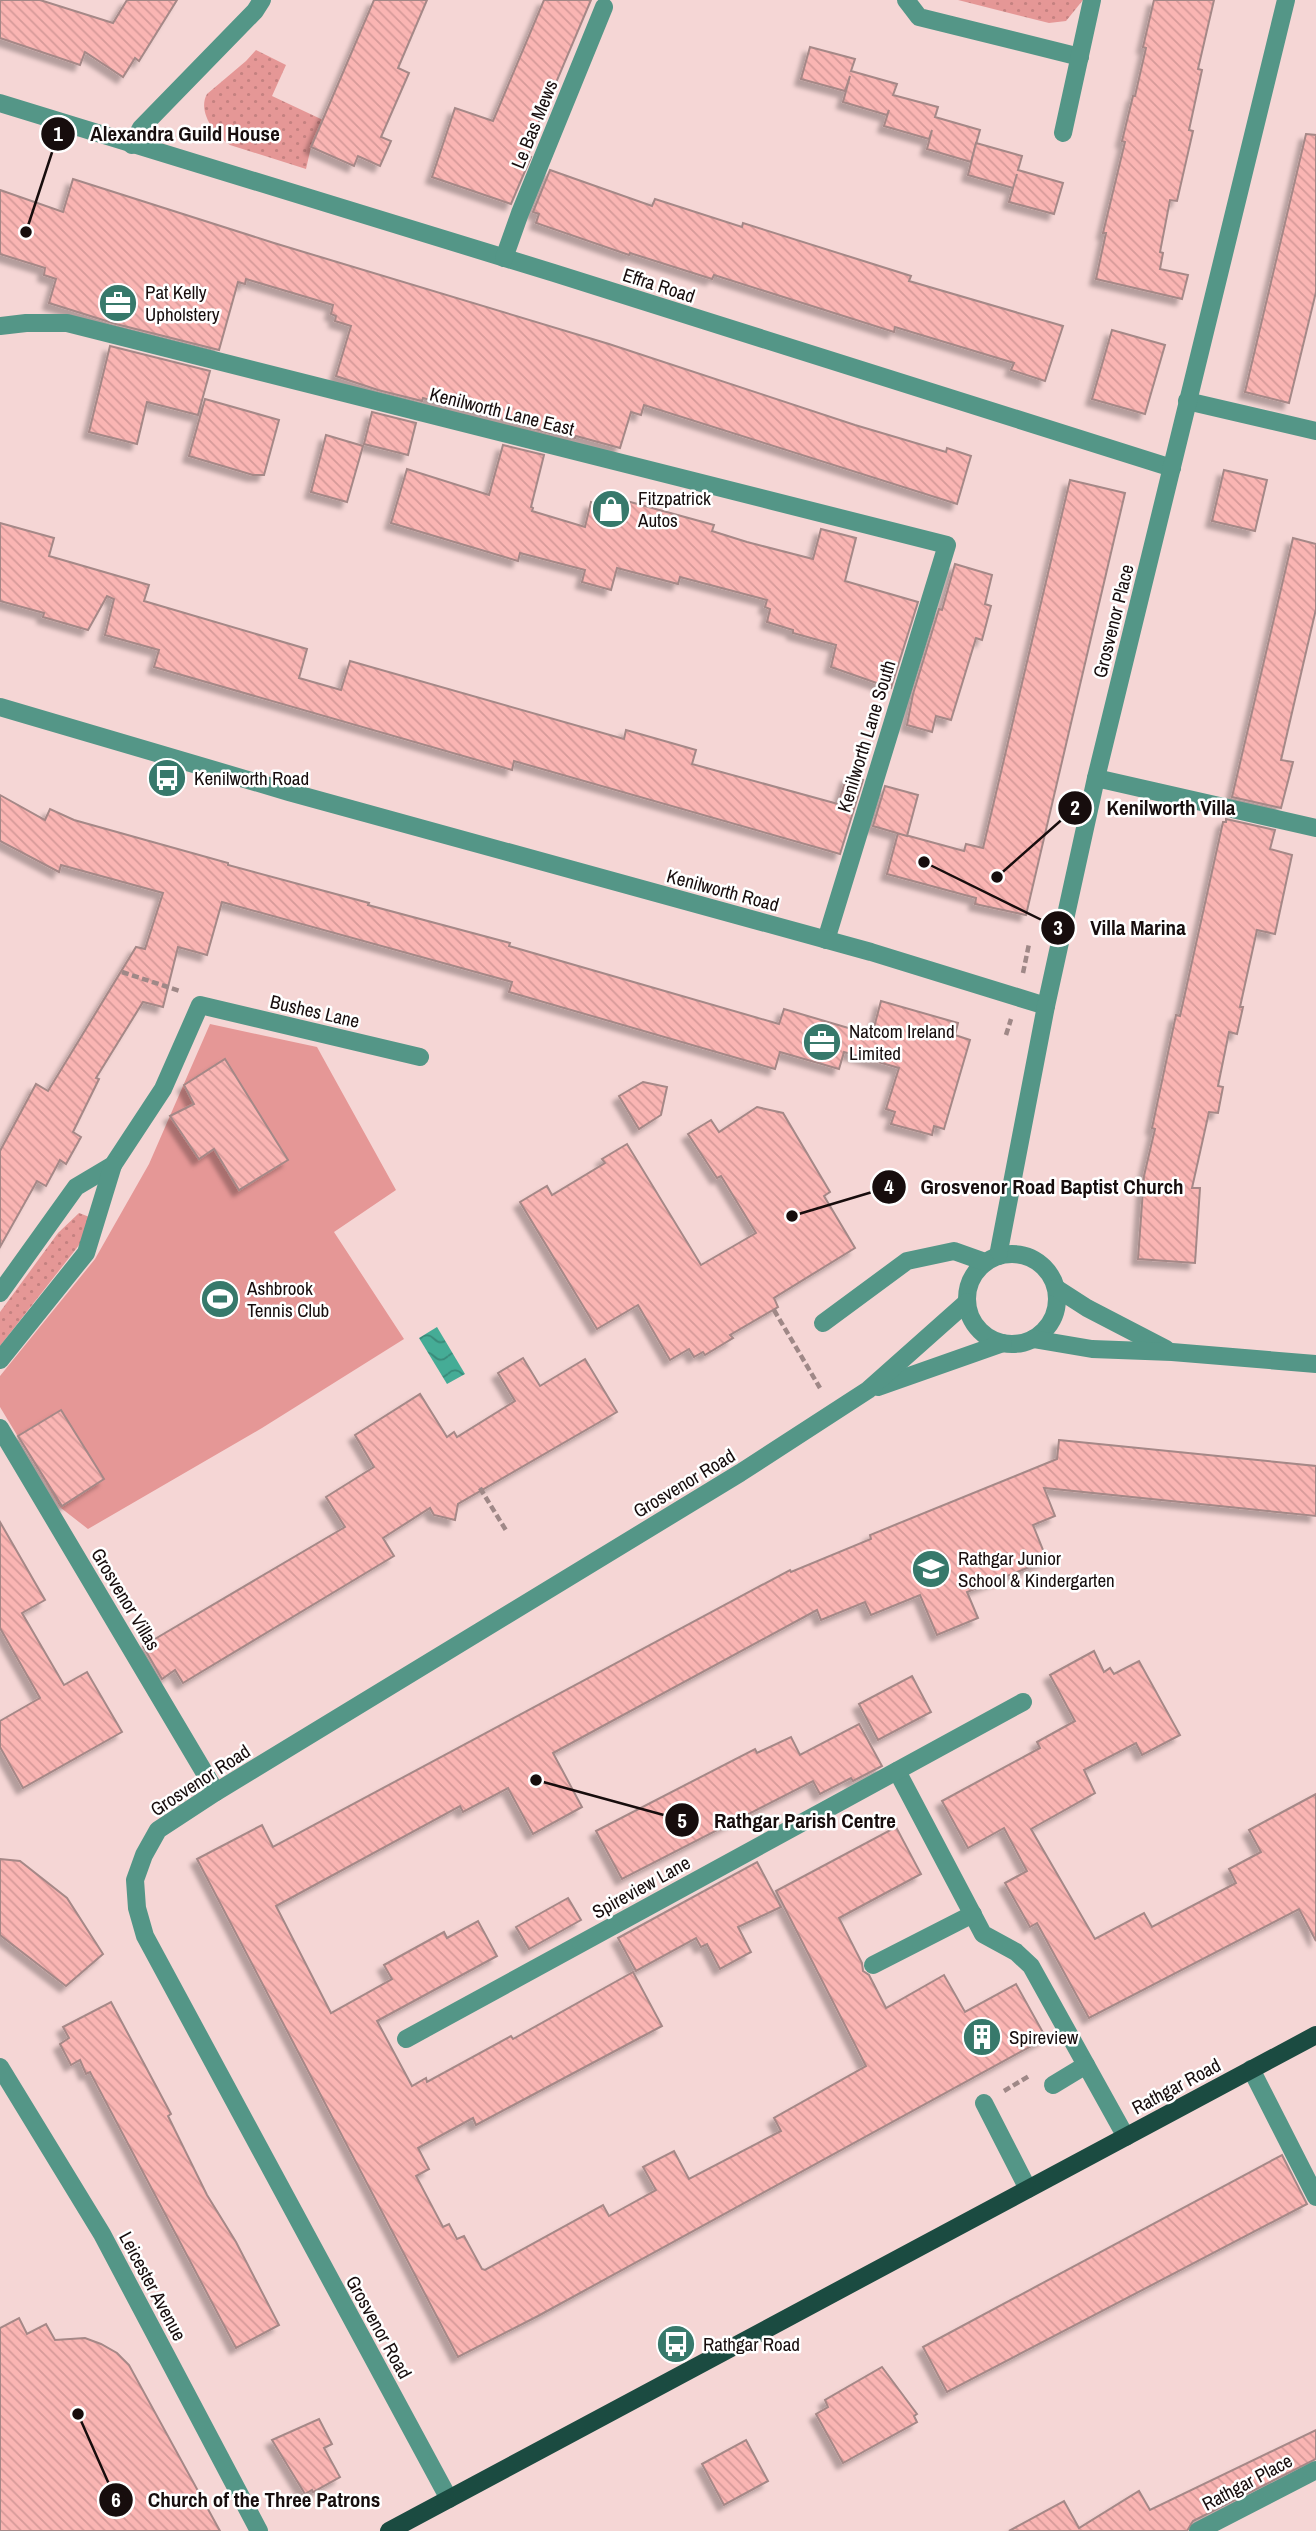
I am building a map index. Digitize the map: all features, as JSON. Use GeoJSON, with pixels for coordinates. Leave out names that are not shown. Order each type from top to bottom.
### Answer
{"type":"FeatureCollection","features":[{"type":"Feature","properties":{"kind":"main road","name":"Rathgar Road"},"geometry":{"type":"LineString","coordinates":[[389,2531],[1316,2035]]}},
{"type":"Feature","properties":{"kind":"street"},"geometry":{"type":"LineString","coordinates":[[132,145],[141,128],[255,11],[262,0]]}},
{"type":"Feature","properties":{"kind":"street"},"geometry":{"type":"LineString","coordinates":[[906,0],[919,17],[1080,57]]}},
{"type":"Feature","properties":{"kind":"street"},"geometry":{"type":"LineString","coordinates":[[1063,133],[1092,0]]}},
{"type":"Feature","properties":{"kind":"street","name":"Grosvenor Place"},"geometry":{"type":"LineString","coordinates":[[991,1259],[1096,778],[1286,0]]}},
{"type":"Feature","properties":{"kind":"street","name":"Le Bas Mews"},"geometry":{"type":"LineString","coordinates":[[504,258],[604,6]]}},
{"type":"Feature","properties":{"kind":"street","name":"Effra Road"},"geometry":{"type":"LineString","coordinates":[[0,103],[1172,468]]}},
{"type":"Feature","properties":{"kind":"street","name":"Kenilworth Lane East"},"geometry":{"type":"LineString","coordinates":[[0,326],[67,323],[947,545]]}},
{"type":"Feature","properties":{"kind":"street"},"geometry":{"type":"LineString","coordinates":[[1187,401],[1316,431]]}},
{"type":"Feature","properties":{"kind":"street","name":"Kenilworth Lane South"},"geometry":{"type":"LineString","coordinates":[[826,940],[947,545]]}},
{"type":"Feature","properties":{"kind":"street","name":"Kenilworth Road"},"geometry":{"type":"LineString","coordinates":[[0,707],[105,739],[826,940],[1046,1006]]}},
{"type":"Feature","properties":{"kind":"street"},"geometry":{"type":"LineString","coordinates":[[1096,778],[1316,828]]}},
{"type":"Feature","properties":{"kind":"street"},"geometry":{"type":"LineString","coordinates":[[0,1360],[86,1253],[113,1165],[163,1088],[200,1005]]}},
{"type":"Feature","properties":{"kind":"street","name":"Bushes Lane"},"geometry":{"type":"LineString","coordinates":[[200,1005],[420,1057]]}},
{"type":"Feature","properties":{"kind":"street"},"geometry":{"type":"LineString","coordinates":[[0,1293],[76,1186],[113,1165]]}},
{"type":"Feature","properties":{"kind":"street"},"geometry":{"type":"LineString","coordinates":[[823,1323],[907,1261],[954,1251],[991,1259]]}},
{"type":"Feature","properties":{"kind":"street"},"geometry":{"type":"LineString","coordinates":[[1012,1253],[1034,1259],[1050,1274],[1058,1302],[1054,1318],[1045,1331],[1033,1339],[1018,1344],[989,1338],[978,1329],[970,1316],[968,1287],[975,1273],[991,1259],[1012,1253]]}},
{"type":"Feature","properties":{"kind":"street"},"geometry":{"type":"LineString","coordinates":[[1056,1288],[1087,1308],[1172,1352]]}},
{"type":"Feature","properties":{"kind":"street","name":"Grosvenor Road"},"geometry":{"type":"LineString","coordinates":[[449,2499],[145,1936],[136,1909],[135,1880],[145,1855],[158,1830],[216,1792],[729,1480],[868,1390],[967,1301]]}},
{"type":"Feature","properties":{"kind":"street"},"geometry":{"type":"LineString","coordinates":[[1033,1339],[1091,1349],[1172,1352],[1316,1364]]}},
{"type":"Feature","properties":{"kind":"street","name":"Grosvenor Road"},"geometry":{"type":"LineString","coordinates":[[868,1390],[1003,1343]]}},
{"type":"Feature","properties":{"kind":"street","name":"Grosvenor Villas"},"geometry":{"type":"LineString","coordinates":[[0,1428],[216,1792]]}},
{"type":"Feature","properties":{"kind":"street","name":"Spireview Lane"},"geometry":{"type":"LineString","coordinates":[[405,2039],[1023,1702]]}},
{"type":"Feature","properties":{"kind":"street"},"geometry":{"type":"LineString","coordinates":[[897,1771],[983,1934],[1016,1952],[1031,1966],[1126,2137]]}},
{"type":"Feature","properties":{"kind":"street"},"geometry":{"type":"LineString","coordinates":[[873,1965],[973,1914]]}},
{"type":"Feature","properties":{"kind":"street"},"geometry":{"type":"LineString","coordinates":[[1053,2085],[1086,2065]]}},
{"type":"Feature","properties":{"kind":"street","name":"Leicester Avenue"},"geometry":{"type":"LineString","coordinates":[[0,2067],[102,2234],[259,2531]]}},
{"type":"Feature","properties":{"kind":"street"},"geometry":{"type":"LineString","coordinates":[[1251,2069],[1316,2197]]}},
{"type":"Feature","properties":{"kind":"street"},"geometry":{"type":"LineString","coordinates":[[984,2103],[1028,2189]]}},
{"type":"Feature","properties":{"kind":"street","name":"Rathgar Place"},"geometry":{"type":"LineString","coordinates":[[1198,2531],[1316,2470]]}},
{"type":"Feature","properties":{"kind":"path"},"geometry":{"type":"LineString","coordinates":[[122,972],[177,988],[200,1005]]}},
{"type":"Feature","properties":{"kind":"path"},"geometry":{"type":"LineString","coordinates":[[774,1310],[821,1388]]}},
{"type":"Feature","properties":{"kind":"path"},"geometry":{"type":"LineString","coordinates":[[480,1488],[507,1532]]}},
{"type":"Feature","properties":{"kind":"path"},"geometry":{"type":"LineString","coordinates":[[984,2103],[1042,2068],[1053,2085]]}},
{"type":"Feature","properties":{"kind":"shaded area"},"geometry":{"type":"Polygon","coordinates":[[[958,0],[1083,0],[1066,21],[1049,23],[958,0]]]}},
{"type":"Feature","properties":{"kind":"shaded area"},"geometry":{"type":"Polygon","coordinates":[[[256,50],[286,65],[272,96],[323,120],[311,147],[306,169],[230,145],[213,129],[206,115],[204,108],[207,94],[256,50]]]}},
{"type":"Feature","properties":{"kind":"shaded area","name":"Ashbrook Tennis Club"},"geometry":{"type":"Polygon","coordinates":[[[210,1024],[317,1047],[396,1190],[334,1232],[404,1339],[262,1428],[88,1529],[61,1508],[0,1407],[0,1376],[95,1259],[149,1164],[210,1024]]]}},
{"type":"Feature","properties":{"kind":"shaded area"},"geometry":{"type":"Polygon","coordinates":[[[79,1213],[92,1218],[83,1240],[0,1346],[0,1312],[58,1233],[79,1213]]]}},
{"type":"Feature","properties":{"kind":"water"},"geometry":{"type":"Polygon","coordinates":[[[437,1327],[465,1374],[447,1384],[419,1338],[437,1327]]]}},
{"type":"Feature","properties":{"kind":"building"},"geometry":{"type":"Polygon","coordinates":[[[0,0],[40,0],[113,23],[127,0],[177,0],[139,61],[135,58],[123,77],[85,52],[80,65],[0,38],[0,0]]]}},
{"type":"Feature","properties":{"kind":"building"},"geometry":{"type":"Polygon","coordinates":[[[374,0],[427,0],[398,68],[409,73],[381,137],[391,141],[380,166],[358,156],[354,166],[311,147],[374,0]]]}},
{"type":"Feature","properties":{"kind":"building"},"geometry":{"type":"Polygon","coordinates":[[[544,0],[591,0],[547,104],[545,103],[528,156],[531,157],[511,204],[432,177],[455,108],[493,121],[544,0]]]}},
{"type":"Feature","properties":{"kind":"building"},"geometry":{"type":"Polygon","coordinates":[[[1154,0],[1214,0],[1198,69],[1202,70],[1189,130],[1193,131],[1177,201],[1170,200],[1160,252],[1163,253],[1160,269],[1188,275],[1182,299],[1096,279],[1106,233],[1103,233],[1125,142],[1122,141],[1146,48],[1143,47],[1154,0]]]}},
{"type":"Feature","properties":{"kind":"building"},"geometry":{"type":"Polygon","coordinates":[[[810,47],[855,59],[851,71],[897,84],[893,95],[938,107],[935,117],[980,130],[971,162],[927,149],[932,130],[929,139],[884,126],[889,110],[887,115],[843,102],[850,76],[845,91],[801,79],[810,47]]]}},
{"type":"Feature","properties":{"kind":"building"},"geometry":{"type":"Polygon","coordinates":[[[1306,134],[1316,135],[1316,292],[1289,403],[1245,392],[1306,134]]]}},
{"type":"Feature","properties":{"kind":"building"},"geometry":{"type":"Polygon","coordinates":[[[976,143],[1022,156],[1018,170],[1063,183],[1054,214],[1009,202],[1013,188],[968,175],[976,143]]]}},
{"type":"Feature","properties":{"kind":"building"},"geometry":{"type":"Polygon","coordinates":[[[550,170],[652,206],[655,199],[742,227],[743,223],[911,276],[909,281],[1063,326],[1045,381],[1011,370],[1014,363],[895,327],[894,332],[714,275],[712,279],[630,253],[629,255],[536,223],[539,214],[533,212],[550,170]]]}},
{"type":"Feature","properties":{"kind":"building"},"geometry":{"type":"Polygon","coordinates":[[[73,179],[609,344],[855,425],[946,452],[947,448],[971,456],[957,504],[644,405],[641,415],[631,412],[620,448],[576,436],[575,438],[551,431],[550,433],[423,398],[422,401],[378,390],[336,376],[351,326],[335,321],[336,316],[331,314],[333,305],[246,279],[245,284],[238,282],[219,350],[116,324],[49,303],[56,279],[44,275],[45,268],[0,254],[0,190],[63,212],[73,179]]]}},
{"type":"Feature","properties":{"kind":"building"},"geometry":{"type":"Polygon","coordinates":[[[1112,330],[1165,345],[1145,414],[1092,399],[1112,330]]]}},
{"type":"Feature","properties":{"kind":"building"},"geometry":{"type":"Polygon","coordinates":[[[110,346],[210,371],[198,415],[147,402],[137,444],[89,432],[110,346]]]}},
{"type":"Feature","properties":{"kind":"building"},"geometry":{"type":"Polygon","coordinates":[[[205,399],[279,420],[264,475],[253,475],[189,456],[205,399]]]}},
{"type":"Feature","properties":{"kind":"building"},"geometry":{"type":"Polygon","coordinates":[[[372,412],[416,423],[408,455],[364,444],[372,412]]]}},
{"type":"Feature","properties":{"kind":"building"},"geometry":{"type":"Polygon","coordinates":[[[326,435],[363,446],[347,502],[311,492],[326,435]]]}},
{"type":"Feature","properties":{"kind":"building"},"geometry":{"type":"Polygon","coordinates":[[[503,445],[544,455],[532,511],[585,527],[591,502],[620,510],[623,500],[714,525],[712,531],[747,542],[813,559],[821,529],[856,538],[845,581],[918,602],[891,688],[831,667],[836,645],[793,633],[793,630],[767,622],[770,609],[765,607],[767,600],[680,577],[678,584],[617,568],[611,590],[582,582],[585,570],[520,553],[518,561],[391,523],[407,469],[489,495],[503,445]]]}},
{"type":"Feature","properties":{"kind":"building"},"geometry":{"type":"Polygon","coordinates":[[[1224,470],[1267,480],[1255,531],[1212,521],[1224,470]]]}},
{"type":"Feature","properties":{"kind":"building"},"geometry":{"type":"Polygon","coordinates":[[[1070,480],[1125,493],[1026,915],[975,904],[976,898],[887,874],[898,833],[964,851],[966,844],[983,848],[1070,480]]]}},
{"type":"Feature","properties":{"kind":"building"},"geometry":{"type":"Polygon","coordinates":[[[0,523],[54,538],[49,556],[149,585],[144,601],[307,649],[299,678],[341,690],[350,661],[624,739],[626,730],[696,750],[692,764],[838,804],[847,776],[863,780],[840,854],[514,761],[512,770],[154,667],[159,650],[105,635],[114,599],[107,596],[88,630],[43,617],[44,613],[0,601],[0,523]]]}},
{"type":"Feature","properties":{"kind":"building"},"geometry":{"type":"Polygon","coordinates":[[[1293,538],[1316,544],[1316,609],[1281,760],[1293,762],[1281,808],[1232,797],[1293,538]]]}},
{"type":"Feature","properties":{"kind":"building"},"geometry":{"type":"Polygon","coordinates":[[[955,564],[992,575],[985,604],[991,606],[982,640],[976,638],[951,720],[936,716],[932,732],[907,725],[913,694],[955,564]]]}},
{"type":"Feature","properties":{"kind":"building"},"geometry":{"type":"Polygon","coordinates":[[[885,786],[918,795],[907,836],[873,826],[885,786]]]}},
{"type":"Feature","properties":{"kind":"building"},"geometry":{"type":"Polygon","coordinates":[[[0,795],[45,820],[50,809],[74,820],[510,943],[509,946],[779,1024],[784,1009],[872,1035],[881,1001],[958,1023],[955,1035],[970,1040],[944,1129],[934,1126],[932,1135],[891,1124],[895,1112],[886,1109],[899,1068],[844,1052],[839,1069],[780,1052],[775,1069],[509,992],[512,982],[222,902],[207,955],[178,947],[163,1007],[143,1002],[96,1078],[99,1079],[73,1132],[81,1137],[66,1164],[60,1160],[46,1186],[37,1181],[0,1247],[0,1151],[36,1084],[48,1091],[136,947],[145,949],[163,893],[61,865],[59,872],[0,841],[0,795]]]}},
{"type":"Feature","properties":{"kind":"building"},"geometry":{"type":"Polygon","coordinates":[[[1226,819],[1275,830],[1270,849],[1292,855],[1275,934],[1257,930],[1240,1007],[1243,1007],[1237,1034],[1229,1032],[1218,1086],[1223,1087],[1218,1113],[1209,1112],[1192,1188],[1200,1188],[1195,1263],[1138,1259],[1144,1176],[1155,1129],[1152,1128],[1176,1015],[1180,1016],[1223,822],[1226,822],[1226,819]]]}},
{"type":"Feature","properties":{"kind":"building"},"geometry":{"type":"Polygon","coordinates":[[[225,1059],[288,1160],[239,1190],[214,1149],[199,1159],[170,1116],[194,1104],[184,1085],[225,1059]]]}},
{"type":"Feature","properties":{"kind":"building"},"geometry":{"type":"Polygon","coordinates":[[[643,1082],[667,1087],[661,1115],[639,1129],[619,1096],[643,1082]]]}},
{"type":"Feature","properties":{"kind":"building"},"geometry":{"type":"Polygon","coordinates":[[[757,1107],[783,1113],[830,1192],[824,1196],[855,1248],[774,1298],[778,1307],[730,1335],[733,1338],[705,1355],[703,1352],[694,1357],[689,1349],[670,1360],[638,1305],[597,1329],[520,1202],[547,1186],[552,1195],[605,1163],[602,1159],[627,1144],[701,1265],[756,1233],[721,1176],[717,1178],[688,1134],[711,1120],[719,1132],[757,1107]]]}},
{"type":"Feature","properties":{"kind":"building"},"geometry":{"type":"Polygon","coordinates":[[[523,1358],[540,1386],[585,1359],[617,1412],[458,1504],[455,1520],[434,1515],[430,1508],[383,1538],[394,1556],[183,1683],[175,1670],[162,1679],[143,1646],[345,1527],[326,1497],[374,1467],[355,1435],[420,1394],[447,1437],[454,1432],[457,1437],[515,1401],[498,1373],[523,1358]]]}},
{"type":"Feature","properties":{"kind":"building"},"geometry":{"type":"Polygon","coordinates":[[[61,1410],[104,1479],[62,1506],[18,1436],[61,1410]]]}},
{"type":"Feature","properties":{"kind":"building"},"geometry":{"type":"Polygon","coordinates":[[[1059,1440],[1316,1466],[1316,1516],[1044,1488],[1055,1516],[1033,1525],[1047,1560],[967,1592],[978,1618],[937,1635],[920,1595],[871,1615],[865,1602],[821,1620],[817,1610],[553,1753],[582,1807],[533,1834],[508,1788],[463,1812],[460,1806],[276,1906],[331,2013],[392,1979],[384,1965],[444,1932],[447,1938],[478,1921],[497,1956],[377,2021],[412,2086],[426,2078],[427,2082],[511,2036],[513,2039],[633,1972],[662,2026],[476,2125],[473,2118],[418,2148],[429,2169],[416,2176],[443,2227],[449,2224],[457,2239],[464,2236],[485,2270],[603,2205],[609,2216],[656,2190],[643,2167],[674,2151],[689,2179],[781,2131],[774,2118],[866,2066],[776,1891],[896,1827],[921,1874],[839,1918],[862,1963],[863,1971],[869,1975],[886,2008],[944,1975],[965,2012],[1016,1984],[1046,2038],[538,2316],[458,2357],[197,1859],[262,1825],[273,1847],[790,1570],[791,1572],[871,1539],[870,1535],[1057,1459],[1059,1440]]]}},
{"type":"Feature","properties":{"kind":"building"},"geometry":{"type":"Polygon","coordinates":[[[0,1522],[45,1600],[22,1613],[64,1685],[87,1672],[122,1732],[23,1788],[0,1747],[0,1721],[40,1698],[0,1628],[0,1522]]]}},
{"type":"Feature","properties":{"kind":"building"},"geometry":{"type":"Polygon","coordinates":[[[1094,1651],[1104,1672],[1110,1668],[1114,1674],[1139,1661],[1180,1735],[1142,1755],[1136,1743],[1084,1770],[1095,1793],[1031,1829],[1095,1939],[1144,1913],[1152,1927],[1236,1883],[1229,1869],[1261,1852],[1249,1830],[1316,1794],[1316,1941],[1299,1909],[1089,2018],[1037,1923],[1030,1927],[1005,1883],[1027,1871],[1004,1828],[968,1848],[942,1801],[1040,1748],[1037,1742],[1075,1721],[1050,1675],[1094,1651]]]}},
{"type":"Feature","properties":{"kind":"building"},"geometry":{"type":"Polygon","coordinates":[[[912,1676],[931,1712],[878,1740],[859,1704],[912,1676]]]}},
{"type":"Feature","properties":{"kind":"building"},"geometry":{"type":"Polygon","coordinates":[[[859,1724],[882,1766],[820,1794],[813,1781],[622,1879],[596,1831],[755,1749],[757,1753],[791,1737],[800,1755],[859,1724]]]}},
{"type":"Feature","properties":{"kind":"building"},"geometry":{"type":"Polygon","coordinates":[[[0,1859],[20,1861],[67,1898],[103,1954],[66,1986],[0,1935],[0,1859]]]}},
{"type":"Feature","properties":{"kind":"building"},"geometry":{"type":"Polygon","coordinates":[[[757,1862],[781,1907],[738,1927],[751,1952],[720,1969],[707,1944],[701,1947],[696,1938],[636,1971],[618,1938],[757,1862]]]}},
{"type":"Feature","properties":{"kind":"building"},"geometry":{"type":"Polygon","coordinates":[[[568,1898],[581,1920],[529,1949],[516,1927],[568,1898]]]}},
{"type":"Feature","properties":{"kind":"building"},"geometry":{"type":"Polygon","coordinates":[[[111,2002],[171,2114],[168,2116],[207,2195],[236,2242],[279,2325],[236,2348],[90,2072],[86,2074],[80,2060],[71,2065],[60,2044],[69,2038],[63,2027],[111,2002]]]}},
{"type":"Feature","properties":{"kind":"building"},"geometry":{"type":"Polygon","coordinates":[[[1282,2155],[1307,2204],[947,2392],[923,2347],[1282,2155]]]}},
{"type":"Feature","properties":{"kind":"building"},"geometry":{"type":"Polygon","coordinates":[[[19,2318],[27,2334],[46,2324],[55,2340],[85,2338],[117,2353],[129,2365],[220,2531],[0,2531],[0,2328],[19,2318]]]}},
{"type":"Feature","properties":{"kind":"building"},"geometry":{"type":"Polygon","coordinates":[[[882,2367],[917,2414],[914,2416],[917,2422],[843,2463],[816,2414],[828,2407],[825,2400],[882,2367]]]}},
{"type":"Feature","properties":{"kind":"building"},"geometry":{"type":"Polygon","coordinates":[[[319,2419],[332,2444],[324,2448],[340,2477],[305,2494],[272,2440],[319,2419]]]}},
{"type":"Feature","properties":{"kind":"building"},"geometry":{"type":"Polygon","coordinates":[[[1316,2430],[1316,2459],[1193,2521],[1187,2531],[1009,2531],[1064,2501],[1079,2528],[1139,2491],[1150,2510],[1316,2430]]]}},
{"type":"Feature","properties":{"kind":"building"},"geometry":{"type":"Polygon","coordinates":[[[746,2440],[768,2481],[724,2505],[702,2464],[746,2440]]]}},
{"type":"Feature","properties":{"kind":"place","name":"Alexandra Guild House"},"geometry":{"type":"Point","coordinates":[26,232]}},
{"type":"Feature","properties":{"kind":"place","name":"Pat Kelly Upholstery"},"geometry":{"type":"Point","coordinates":[118,303]}},
{"type":"Feature","properties":{"kind":"place","name":"Fitzpatrick Autos"},"geometry":{"type":"Point","coordinates":[611,509]}},
{"type":"Feature","properties":{"kind":"place","name":"Kenilworth Road"},"geometry":{"type":"Point","coordinates":[167,778]}},
{"type":"Feature","properties":{"kind":"place","name":"Villa Marina"},"geometry":{"type":"Point","coordinates":[924,862]}},
{"type":"Feature","properties":{"kind":"place","name":"Kenilworth Villa"},"geometry":{"type":"Point","coordinates":[997,877]}},
{"type":"Feature","properties":{"kind":"place","name":"Natcom Ireland Limited"},"geometry":{"type":"Point","coordinates":[822,1042]}},
{"type":"Feature","properties":{"kind":"place","name":"Grosvenor Road Baptist Church"},"geometry":{"type":"Point","coordinates":[792,1216]}},
{"type":"Feature","properties":{"kind":"place","name":"Ashbrook Tennis Club"},"geometry":{"type":"Point","coordinates":[220,1299]}},
{"type":"Feature","properties":{"kind":"place","name":"Rathgar Junior School & Kindergarten"},"geometry":{"type":"Point","coordinates":[931,1569]}},
{"type":"Feature","properties":{"kind":"place","name":"Rathgar Parish Centre"},"geometry":{"type":"Point","coordinates":[536,1780]}},
{"type":"Feature","properties":{"kind":"place","name":"Spireview"},"geometry":{"type":"Point","coordinates":[982,2037]}},
{"type":"Feature","properties":{"kind":"place","name":"Rathgar Road"},"geometry":{"type":"Point","coordinates":[676,2344]}},
{"type":"Feature","properties":{"kind":"place","name":"Church of the Three Patrons"},"geometry":{"type":"Point","coordinates":[78,2414]}}]}
